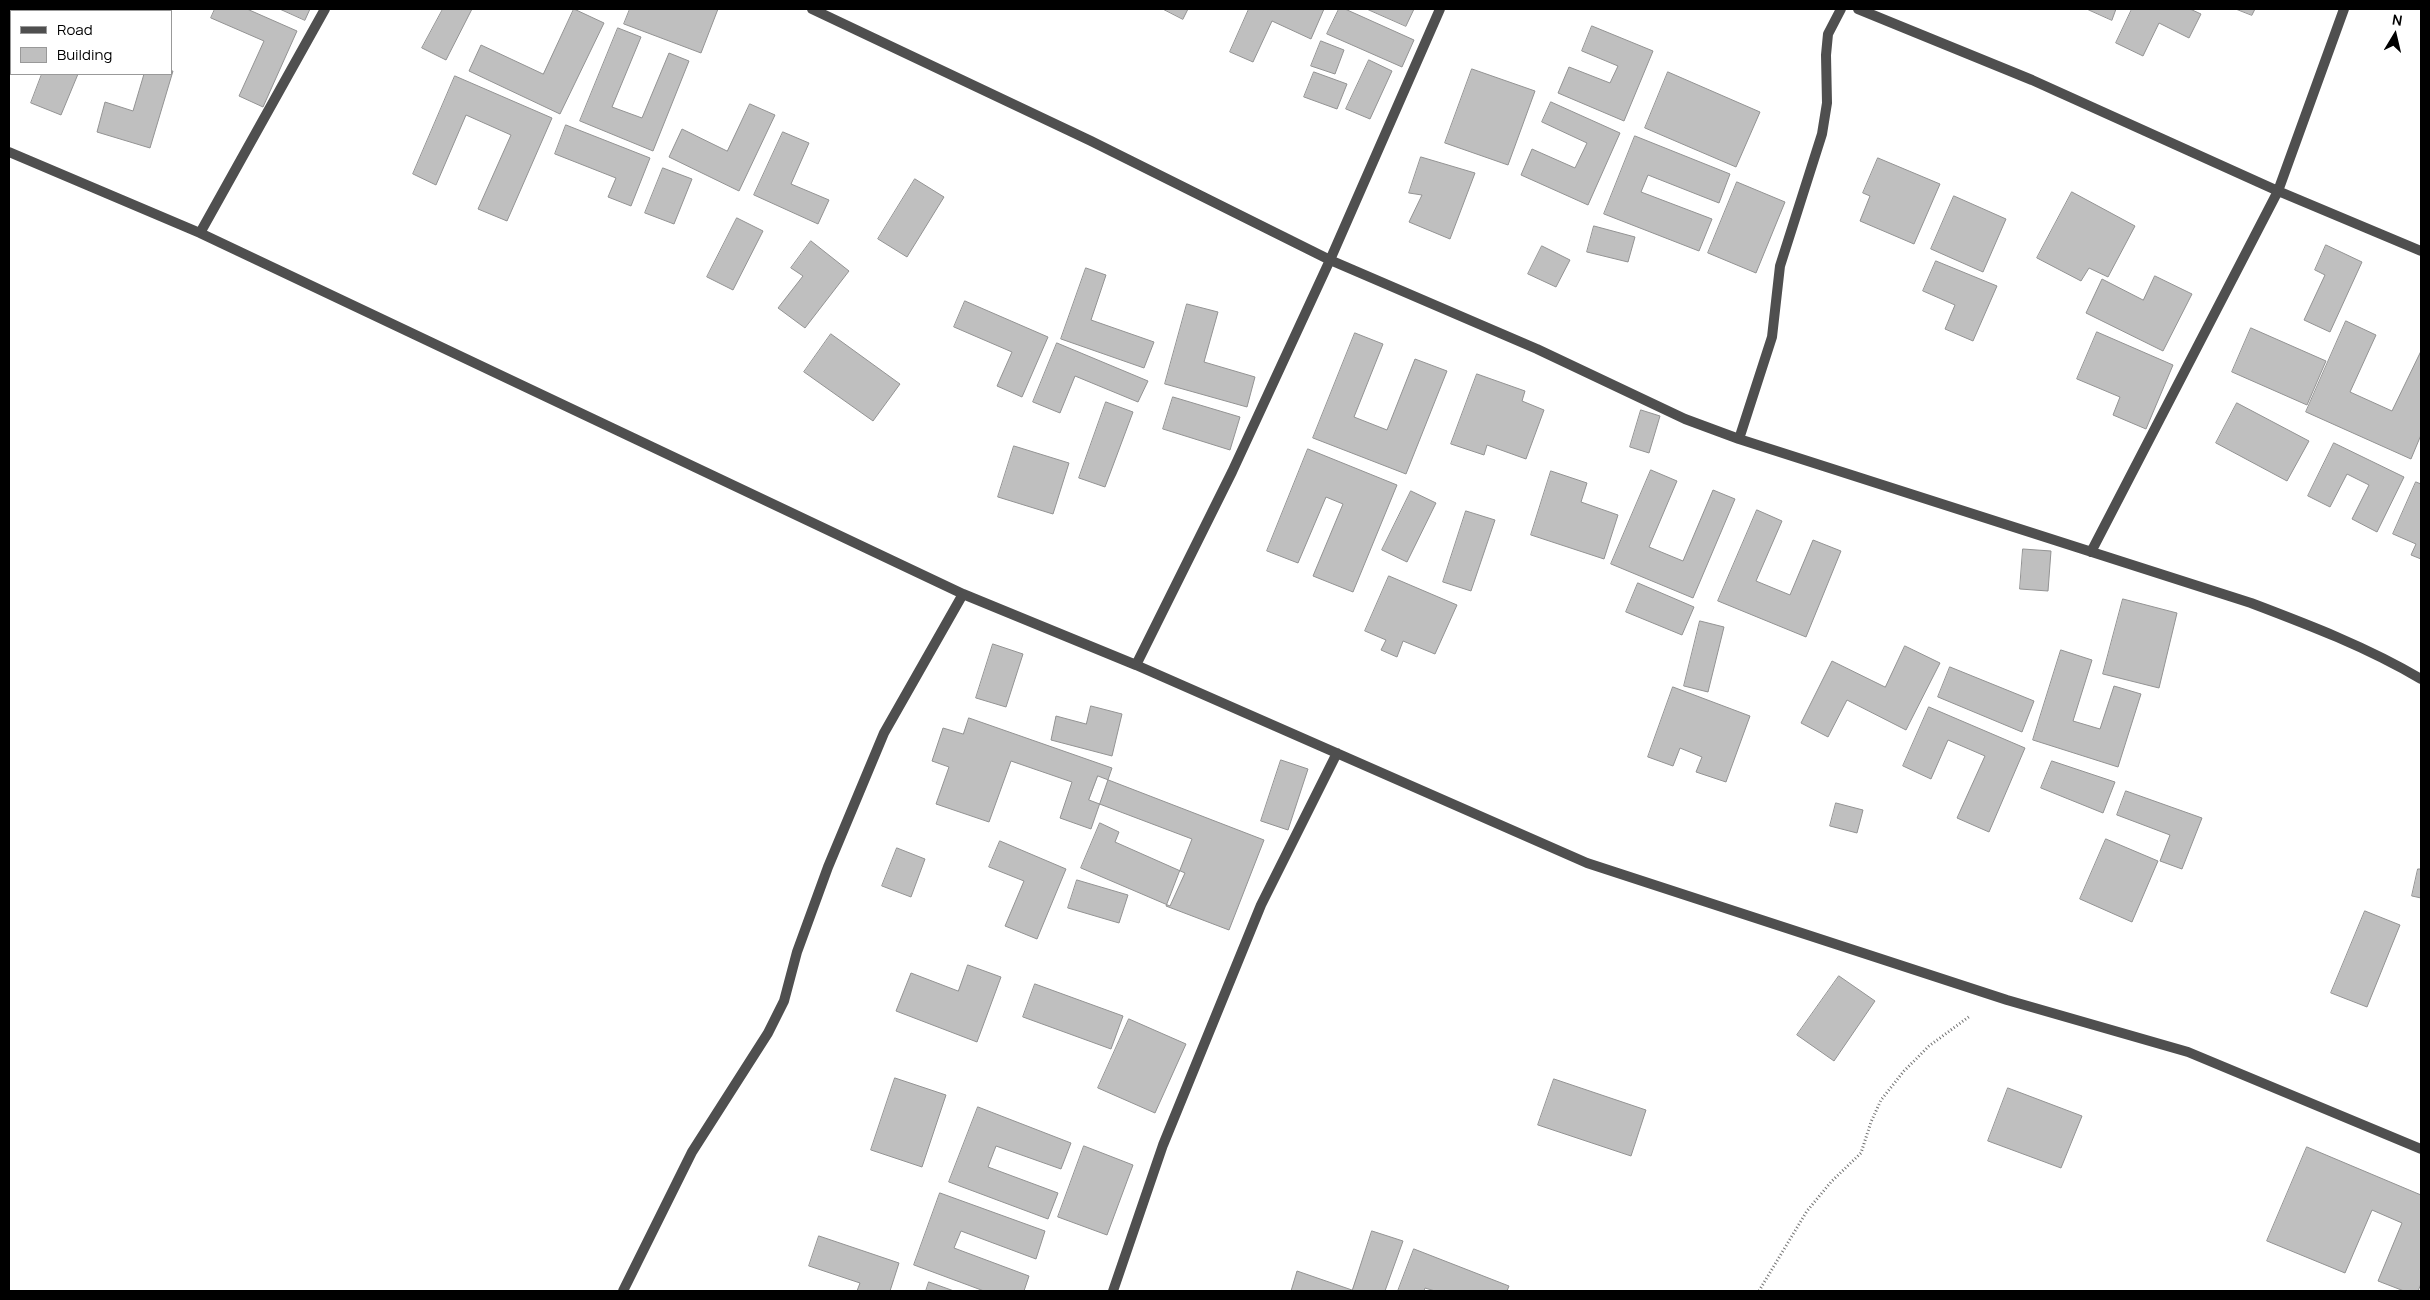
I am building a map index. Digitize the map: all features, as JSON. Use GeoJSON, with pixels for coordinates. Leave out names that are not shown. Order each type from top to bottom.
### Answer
{"type":"FeatureCollection","features":[{"type":"Feature","properties":{"kind":"street"},"geometry":{"type":"LineString","coordinates":[[200,233],[325,9]]}},
{"type":"Feature","properties":{"kind":"street"},"geometry":{"type":"LineString","coordinates":[[812,9],[1091,141],[1330,260],[1537,349],[1677,415],[1739,439],[2251,603],[2306,624],[2392,662],[2421,679]]}},
{"type":"Feature","properties":{"kind":"street"},"geometry":{"type":"LineString","coordinates":[[1136,665],[1232,472],[1330,260],[1440,9]]}},
{"type":"Feature","properties":{"kind":"street"},"geometry":{"type":"LineString","coordinates":[[1739,439],[1772,337],[1780,266],[1822,134],[1827,103],[1826,55],[1828,34],[1841,9]]}},
{"type":"Feature","properties":{"kind":"street"},"geometry":{"type":"LineString","coordinates":[[1858,9],[2032,80],[2278,191],[2421,251]]}},
{"type":"Feature","properties":{"kind":"street"},"geometry":{"type":"LineString","coordinates":[[2090,552],[2278,191],[2344,9]]}},
{"type":"Feature","properties":{"kind":"street"},"geometry":{"type":"LineString","coordinates":[[9,152],[200,233],[963,594],[1136,665],[1587,863],[2007,1000],[2188,1052],[2421,1149]]}},
{"type":"Feature","properties":{"kind":"street"},"geometry":{"type":"LineString","coordinates":[[622,1291],[692,1152],[768,1033],[780,1009],[797,952],[828,867],[884,733],[963,594]]}},
{"type":"Feature","properties":{"kind":"street"},"geometry":{"type":"LineString","coordinates":[[1113,1291],[1163,1145],[1261,905],[1336,754]]}},
{"type":"Feature","properties":{"kind":"path"},"geometry":{"type":"LineString","coordinates":[[1759,1291],[1807,1211],[1831,1182],[1861,1153],[1871,1122],[1881,1100],[1904,1071],[1929,1046],[1968,1017],[2007,1000]]}},
{"type":"Feature","properties":{"kind":"building"},"geometry":{"type":"Polygon","coordinates":[[[67,9],[112,9],[112,10],[67,9]]]}},
{"type":"Feature","properties":{"kind":"building"},"geometry":{"type":"Polygon","coordinates":[[[215,9],[247,9],[297,31],[263,107],[239,96],[264,41],[211,18],[215,9]]]}},
{"type":"Feature","properties":{"kind":"building"},"geometry":{"type":"Polygon","coordinates":[[[280,9],[310,9],[305,20],[280,9]]]}},
{"type":"Feature","properties":{"kind":"building"},"geometry":{"type":"Polygon","coordinates":[[[443,9],[472,9],[446,60],[422,48],[443,9]]]}},
{"type":"Feature","properties":{"kind":"building"},"geometry":{"type":"Polygon","coordinates":[[[574,9],[604,23],[560,114],[469,71],[481,45],[543,74],[574,9]]]}},
{"type":"Feature","properties":{"kind":"building"},"geometry":{"type":"Polygon","coordinates":[[[630,9],[718,9],[701,53],[624,24],[630,9]]]}},
{"type":"Feature","properties":{"kind":"building"},"geometry":{"type":"Polygon","coordinates":[[[1163,9],[1188,9],[1183,19],[1163,9]]]}},
{"type":"Feature","properties":{"kind":"building"},"geometry":{"type":"Polygon","coordinates":[[[1249,9],[1324,9],[1311,39],[1272,21],[1253,62],[1230,52],[1249,9]]]}},
{"type":"Feature","properties":{"kind":"building"},"geometry":{"type":"Polygon","coordinates":[[[1339,9],[1345,9],[1414,40],[1402,67],[1327,34],[1339,9]]]}},
{"type":"Feature","properties":{"kind":"building"},"geometry":{"type":"Polygon","coordinates":[[[1367,9],[1414,9],[1406,26],[1367,9]]]}},
{"type":"Feature","properties":{"kind":"building"},"geometry":{"type":"Polygon","coordinates":[[[2087,9],[2116,9],[2112,20],[2087,9]]]}},
{"type":"Feature","properties":{"kind":"building"},"geometry":{"type":"Polygon","coordinates":[[[2132,9],[2190,9],[2201,14],[2189,38],[2159,23],[2143,56],[2116,43],[2132,9]]]}},
{"type":"Feature","properties":{"kind":"building"},"geometry":{"type":"Polygon","coordinates":[[[2236,9],[2255,9],[2252,15],[2236,9]]]}},
{"type":"Feature","properties":{"kind":"building"},"geometry":{"type":"Polygon","coordinates":[[[1592,26],[1653,51],[1624,121],[1558,93],[1569,67],[1610,83],[1618,66],[1582,51],[1592,26]]]}},
{"type":"Feature","properties":{"kind":"building"},"geometry":{"type":"Polygon","coordinates":[[[618,28],[641,37],[612,107],[642,118],[669,53],[689,61],[653,151],[580,121],[618,28]]]}},
{"type":"Feature","properties":{"kind":"building"},"geometry":{"type":"Polygon","coordinates":[[[1321,41],[1344,50],[1335,74],[1311,66],[1321,41]]]}},
{"type":"Feature","properties":{"kind":"building"},"geometry":{"type":"Polygon","coordinates":[[[1369,60],[1392,71],[1370,119],[1346,109],[1369,60]]]}},
{"type":"Feature","properties":{"kind":"building"},"geometry":{"type":"Polygon","coordinates":[[[1472,69],[1535,91],[1508,165],[1445,143],[1472,69]]]}},
{"type":"Feature","properties":{"kind":"building"},"geometry":{"type":"Polygon","coordinates":[[[1314,72],[1347,84],[1337,109],[1304,97],[1314,72]]]}},
{"type":"Feature","properties":{"kind":"building"},"geometry":{"type":"Polygon","coordinates":[[[1668,72],[1760,112],[1736,167],[1645,128],[1668,72]]]}},
{"type":"Feature","properties":{"kind":"building"},"geometry":{"type":"Polygon","coordinates":[[[42,75],[78,75],[61,115],[31,103],[42,75]]]}},
{"type":"Feature","properties":{"kind":"building"},"geometry":{"type":"Polygon","coordinates":[[[144,75],[172,75],[150,148],[97,132],[105,102],[133,111],[144,75]]]}},
{"type":"Feature","properties":{"kind":"building"},"geometry":{"type":"Polygon","coordinates":[[[455,76],[552,118],[507,221],[478,209],[511,135],[466,115],[436,185],[413,174],[455,76]]]}},
{"type":"Feature","properties":{"kind":"building"},"geometry":{"type":"Polygon","coordinates":[[[1551,102],[1620,133],[1588,205],[1521,175],[1532,149],[1575,168],[1587,143],[1542,122],[1551,102]]]}},
{"type":"Feature","properties":{"kind":"building"},"geometry":{"type":"Polygon","coordinates":[[[750,104],[775,115],[739,191],[669,157],[682,129],[727,151],[750,104]]]}},
{"type":"Feature","properties":{"kind":"building"},"geometry":{"type":"Polygon","coordinates":[[[566,125],[650,158],[631,206],[608,197],[616,178],[555,154],[566,125]]]}},
{"type":"Feature","properties":{"kind":"building"},"geometry":{"type":"Polygon","coordinates":[[[783,132],[809,143],[791,184],[829,200],[818,224],[754,195],[783,132]]]}},
{"type":"Feature","properties":{"kind":"building"},"geometry":{"type":"Polygon","coordinates":[[[1635,136],[1730,174],[1719,203],[1648,175],[1641,192],[1712,219],[1699,251],[1604,214],[1635,136]]]}},
{"type":"Feature","properties":{"kind":"building"},"geometry":{"type":"Polygon","coordinates":[[[1421,157],[1475,173],[1450,239],[1409,222],[1422,195],[1409,193],[1421,157]]]}},
{"type":"Feature","properties":{"kind":"building"},"geometry":{"type":"Polygon","coordinates":[[[1878,158],[1940,184],[1914,244],[1860,221],[1870,196],[1863,193],[1878,158]]]}},
{"type":"Feature","properties":{"kind":"building"},"geometry":{"type":"Polygon","coordinates":[[[663,168],[692,179],[674,224],[645,213],[663,168]]]}},
{"type":"Feature","properties":{"kind":"building"},"geometry":{"type":"Polygon","coordinates":[[[915,179],[944,197],[907,257],[878,239],[915,179]]]}},
{"type":"Feature","properties":{"kind":"building"},"geometry":{"type":"Polygon","coordinates":[[[1737,182],[1785,202],[1756,273],[1708,253],[1737,182]]]}},
{"type":"Feature","properties":{"kind":"building"},"geometry":{"type":"Polygon","coordinates":[[[2072,192],[2135,226],[2108,277],[2089,268],[2081,281],[2037,258],[2072,192]]]}},
{"type":"Feature","properties":{"kind":"building"},"geometry":{"type":"Polygon","coordinates":[[[1954,196],[2006,219],[1983,272],[1931,249],[1954,196]]]}},
{"type":"Feature","properties":{"kind":"building"},"geometry":{"type":"Polygon","coordinates":[[[737,218],[763,231],[733,290],[707,277],[737,218]]]}},
{"type":"Feature","properties":{"kind":"building"},"geometry":{"type":"Polygon","coordinates":[[[1594,226],[1635,237],[1628,262],[1587,252],[1594,226]]]}},
{"type":"Feature","properties":{"kind":"building"},"geometry":{"type":"Polygon","coordinates":[[[811,241],[849,271],[805,328],[778,308],[803,276],[791,268],[811,241]]]}},
{"type":"Feature","properties":{"kind":"building"},"geometry":{"type":"Polygon","coordinates":[[[2326,245],[2362,262],[2330,332],[2304,320],[2325,275],[2315,270],[2326,245]]]}},
{"type":"Feature","properties":{"kind":"building"},"geometry":{"type":"Polygon","coordinates":[[[1542,246],[1570,260],[1556,287],[1528,274],[1542,246]]]}},
{"type":"Feature","properties":{"kind":"building"},"geometry":{"type":"Polygon","coordinates":[[[1936,261],[1997,286],[1973,341],[1945,329],[1955,305],[1923,291],[1936,261]]]}},
{"type":"Feature","properties":{"kind":"building"},"geometry":{"type":"Polygon","coordinates":[[[1086,268],[1106,275],[1091,320],[1154,342],[1144,368],[1061,339],[1086,268]]]}},
{"type":"Feature","properties":{"kind":"building"},"geometry":{"type":"Polygon","coordinates":[[[2155,276],[2192,294],[2163,351],[2086,313],[2102,279],[2143,300],[2155,276]]]}},
{"type":"Feature","properties":{"kind":"building"},"geometry":{"type":"Polygon","coordinates":[[[965,301],[1048,337],[1022,397],[997,386],[1012,352],[954,327],[965,301]]]}},
{"type":"Feature","properties":{"kind":"building"},"geometry":{"type":"Polygon","coordinates":[[[1187,304],[1218,312],[1204,362],[1255,377],[1247,407],[1165,384],[1187,304]]]}},
{"type":"Feature","properties":{"kind":"building"},"geometry":{"type":"Polygon","coordinates":[[[2346,321],[2376,335],[2350,392],[2392,411],[2421,351],[2421,435],[2411,459],[2306,412],[2346,321]]]}},
{"type":"Feature","properties":{"kind":"building"},"geometry":{"type":"Polygon","coordinates":[[[2251,328],[2326,361],[2307,405],[2232,372],[2251,328]]]}},
{"type":"Feature","properties":{"kind":"building"},"geometry":{"type":"Polygon","coordinates":[[[2097,332],[2173,365],[2146,429],[2113,415],[2120,397],[2077,379],[2097,332]]]}},
{"type":"Feature","properties":{"kind":"building"},"geometry":{"type":"Polygon","coordinates":[[[1355,333],[1383,344],[1354,417],[1387,430],[1415,359],[1447,371],[1406,474],[1313,438],[1355,333]]]}},
{"type":"Feature","properties":{"kind":"building"},"geometry":{"type":"Polygon","coordinates":[[[831,334],[900,384],[873,421],[804,372],[831,334]]]}},
{"type":"Feature","properties":{"kind":"building"},"geometry":{"type":"Polygon","coordinates":[[[1057,343],[1148,381],[1138,402],[1075,376],[1060,413],[1033,402],[1057,343]]]}},
{"type":"Feature","properties":{"kind":"building"},"geometry":{"type":"Polygon","coordinates":[[[1477,374],[1525,391],[1522,401],[1544,410],[1526,459],[1487,445],[1484,455],[1451,444],[1477,374]]]}},
{"type":"Feature","properties":{"kind":"building"},"geometry":{"type":"Polygon","coordinates":[[[1173,397],[1240,417],[1230,450],[1163,429],[1173,397]]]}},
{"type":"Feature","properties":{"kind":"building"},"geometry":{"type":"Polygon","coordinates":[[[1106,402],[1133,412],[1105,487],[1079,478],[1106,402]]]}},
{"type":"Feature","properties":{"kind":"building"},"geometry":{"type":"Polygon","coordinates":[[[2237,403],[2309,441],[2287,481],[2216,443],[2237,403]]]}},
{"type":"Feature","properties":{"kind":"building"},"geometry":{"type":"Polygon","coordinates":[[[1641,410],[1660,416],[1649,453],[1630,447],[1641,410]]]}},
{"type":"Feature","properties":{"kind":"building"},"geometry":{"type":"Polygon","coordinates":[[[2334,443],[2404,477],[2377,532],[2352,519],[2369,485],[2347,474],[2330,507],[2308,496],[2334,443]]]}},
{"type":"Feature","properties":{"kind":"building"},"geometry":{"type":"Polygon","coordinates":[[[1014,446],[1069,463],[1053,514],[998,497],[1014,446]]]}},
{"type":"Feature","properties":{"kind":"building"},"geometry":{"type":"Polygon","coordinates":[[[1308,449],[1397,485],[1353,592],[1313,576],[1343,504],[1326,497],[1298,563],[1267,551],[1308,449]]]}},
{"type":"Feature","properties":{"kind":"building"},"geometry":{"type":"Polygon","coordinates":[[[1651,470],[1677,481],[1649,547],[1683,561],[1713,490],[1735,499],[1693,598],[1611,564],[1651,470]]]}},
{"type":"Feature","properties":{"kind":"building"},"geometry":{"type":"Polygon","coordinates":[[[1551,471],[1587,483],[1581,502],[1618,515],[1604,559],[1531,535],[1551,471]]]}},
{"type":"Feature","properties":{"kind":"building"},"geometry":{"type":"Polygon","coordinates":[[[2416,482],[2421,484],[2421,559],[2411,555],[2416,544],[2393,534],[2416,482]]]}},
{"type":"Feature","properties":{"kind":"building"},"geometry":{"type":"Polygon","coordinates":[[[1411,491],[1436,503],[1407,562],[1382,550],[1411,491]]]}},
{"type":"Feature","properties":{"kind":"building"},"geometry":{"type":"Polygon","coordinates":[[[1757,510],[1782,521],[1756,581],[1790,595],[1813,540],[1841,551],[1806,637],[1718,601],[1757,510]]]}},
{"type":"Feature","properties":{"kind":"building"},"geometry":{"type":"Polygon","coordinates":[[[1466,511],[1495,520],[1471,591],[1443,582],[1466,511]]]}},
{"type":"Feature","properties":{"kind":"building"},"geometry":{"type":"Polygon","coordinates":[[[2023,549],[2051,551],[2048,591],[2020,589],[2023,549]]]}},
{"type":"Feature","properties":{"kind":"building"},"geometry":{"type":"Polygon","coordinates":[[[1389,576],[1457,605],[1435,654],[1403,641],[1397,657],[1381,650],[1386,640],[1365,631],[1389,576]]]}},
{"type":"Feature","properties":{"kind":"building"},"geometry":{"type":"Polygon","coordinates":[[[1638,583],[1694,607],[1682,635],[1626,612],[1638,583]]]}},
{"type":"Feature","properties":{"kind":"building"},"geometry":{"type":"Polygon","coordinates":[[[2123,599],[2177,613],[2159,688],[2103,674],[2123,599]]]}},
{"type":"Feature","properties":{"kind":"building"},"geometry":{"type":"Polygon","coordinates":[[[1700,621],[1724,627],[1708,692],[1684,686],[1700,621]]]}},
{"type":"Feature","properties":{"kind":"building"},"geometry":{"type":"Polygon","coordinates":[[[993,644],[1023,654],[1006,707],[976,698],[993,644]]]}},
{"type":"Feature","properties":{"kind":"building"},"geometry":{"type":"Polygon","coordinates":[[[1905,646],[1940,663],[1906,730],[1847,700],[1828,737],[1801,723],[1832,661],[1885,687],[1905,646]]]}},
{"type":"Feature","properties":{"kind":"building"},"geometry":{"type":"Polygon","coordinates":[[[2061,650],[2092,660],[2073,721],[2100,729],[2114,686],[2141,694],[2118,767],[2033,740],[2061,650]]]}},
{"type":"Feature","properties":{"kind":"building"},"geometry":{"type":"Polygon","coordinates":[[[1950,667],[2034,701],[2022,732],[1938,697],[1950,667]]]}},
{"type":"Feature","properties":{"kind":"building"},"geometry":{"type":"Polygon","coordinates":[[[1673,687],[1750,716],[1726,782],[1696,772],[1702,757],[1680,748],[1673,766],[1648,757],[1673,687]]]}},
{"type":"Feature","properties":{"kind":"building"},"geometry":{"type":"Polygon","coordinates":[[[1091,706],[1122,714],[1112,756],[1051,740],[1056,716],[1086,724],[1091,706]]]}},
{"type":"Feature","properties":{"kind":"building"},"geometry":{"type":"Polygon","coordinates":[[[1929,707],[2025,748],[1989,832],[1957,818],[1985,756],[1948,740],[1931,779],[1903,766],[1929,707]]]}},
{"type":"Feature","properties":{"kind":"building"},"geometry":{"type":"Polygon","coordinates":[[[969,718],[1112,768],[1091,829],[1060,818],[1072,782],[1011,761],[989,822],[936,804],[949,767],[932,761],[943,728],[963,734],[969,718]]]}},
{"type":"Feature","properties":{"kind":"building"},"geometry":{"type":"Polygon","coordinates":[[[1281,760],[1308,769],[1288,830],[1261,821],[1281,760]]]}},
{"type":"Feature","properties":{"kind":"building"},"geometry":{"type":"Polygon","coordinates":[[[2052,761],[2115,782],[2103,813],[2041,788],[2052,761]]]}},
{"type":"Feature","properties":{"kind":"building"},"geometry":{"type":"Polygon","coordinates":[[[1098,776],[1264,840],[1229,930],[1166,906],[1192,839],[1089,800],[1098,776]]]}},
{"type":"Feature","properties":{"kind":"building"},"geometry":{"type":"Polygon","coordinates":[[[2126,791],[2202,818],[2182,869],[2160,861],[2170,835],[2117,815],[2126,791]]]}},
{"type":"Feature","properties":{"kind":"building"},"geometry":{"type":"Polygon","coordinates":[[[1836,803],[1863,810],[1857,833],[1830,826],[1836,803]]]}},
{"type":"Feature","properties":{"kind":"building"},"geometry":{"type":"Polygon","coordinates":[[[1100,823],[1119,832],[1115,842],[1185,873],[1170,906],[1081,868],[1100,823]]]}},
{"type":"Feature","properties":{"kind":"building"},"geometry":{"type":"Polygon","coordinates":[[[2106,839],[2158,861],[2132,922],[2080,899],[2106,839]]]}},
{"type":"Feature","properties":{"kind":"building"},"geometry":{"type":"Polygon","coordinates":[[[1000,841],[1066,869],[1037,939],[1005,926],[1024,881],[989,867],[1000,841]]]}},
{"type":"Feature","properties":{"kind":"building"},"geometry":{"type":"Polygon","coordinates":[[[897,848],[925,859],[911,897],[882,886],[897,848]]]}},
{"type":"Feature","properties":{"kind":"building"},"geometry":{"type":"Polygon","coordinates":[[[2418,869],[2421,869],[2421,898],[2412,896],[2418,869]]]}},
{"type":"Feature","properties":{"kind":"building"},"geometry":{"type":"Polygon","coordinates":[[[1077,880],[1128,895],[1119,923],[1068,908],[1077,880]]]}},
{"type":"Feature","properties":{"kind":"building"},"geometry":{"type":"Polygon","coordinates":[[[2365,911],[2400,925],[2367,1007],[2331,993],[2365,911]]]}},
{"type":"Feature","properties":{"kind":"building"},"geometry":{"type":"Polygon","coordinates":[[[968,965],[1001,977],[977,1042],[896,1011],[911,973],[958,991],[968,965]]]}},
{"type":"Feature","properties":{"kind":"building"},"geometry":{"type":"Polygon","coordinates":[[[1839,976],[1875,1001],[1834,1061],[1797,1035],[1839,976]]]}},
{"type":"Feature","properties":{"kind":"building"},"geometry":{"type":"Polygon","coordinates":[[[1035,984],[1123,1016],[1111,1049],[1023,1017],[1035,984]]]}},
{"type":"Feature","properties":{"kind":"building"},"geometry":{"type":"Polygon","coordinates":[[[1129,1019],[1186,1044],[1155,1113],[1098,1088],[1129,1019]]]}},
{"type":"Feature","properties":{"kind":"building"},"geometry":{"type":"Polygon","coordinates":[[[895,1078],[946,1095],[922,1167],[871,1150],[895,1078]]]}},
{"type":"Feature","properties":{"kind":"building"},"geometry":{"type":"Polygon","coordinates":[[[1554,1079],[1646,1110],[1631,1156],[1538,1125],[1554,1079]]]}},
{"type":"Feature","properties":{"kind":"building"},"geometry":{"type":"Polygon","coordinates":[[[2008,1088],[2082,1116],[2061,1168],[1988,1141],[2008,1088]]]}},
{"type":"Feature","properties":{"kind":"building"},"geometry":{"type":"Polygon","coordinates":[[[978,1107],[1071,1143],[1061,1169],[996,1146],[988,1167],[1058,1193],[1048,1219],[949,1182],[978,1107]]]}},
{"type":"Feature","properties":{"kind":"building"},"geometry":{"type":"Polygon","coordinates":[[[1084,1146],[1133,1165],[1107,1235],[1058,1217],[1084,1146]]]}},
{"type":"Feature","properties":{"kind":"building"},"geometry":{"type":"Polygon","coordinates":[[[2307,1147],[2421,1195],[2421,1284],[2418,1291],[2404,1291],[2378,1281],[2402,1223],[2372,1210],[2345,1273],[2267,1241],[2307,1147]]]}},
{"type":"Feature","properties":{"kind":"building"},"geometry":{"type":"Polygon","coordinates":[[[940,1193],[1045,1231],[1036,1259],[961,1231],[954,1248],[1029,1276],[1024,1291],[984,1291],[914,1265],[940,1193]]]}},
{"type":"Feature","properties":{"kind":"building"},"geometry":{"type":"Polygon","coordinates":[[[1372,1231],[1403,1241],[1385,1291],[1291,1291],[1297,1271],[1352,1290],[1372,1231]]]}},
{"type":"Feature","properties":{"kind":"building"},"geometry":{"type":"Polygon","coordinates":[[[819,1236],[899,1263],[890,1291],[857,1291],[860,1283],[809,1266],[819,1236]]]}},
{"type":"Feature","properties":{"kind":"building"},"geometry":{"type":"Polygon","coordinates":[[[1414,1249],[1509,1286],[1507,1291],[1435,1291],[1425,1288],[1424,1291],[1398,1291],[1414,1249]]]}},
{"type":"Feature","properties":{"kind":"building"},"geometry":{"type":"Polygon","coordinates":[[[929,1282],[954,1291],[926,1291],[929,1282]]]}}]}
